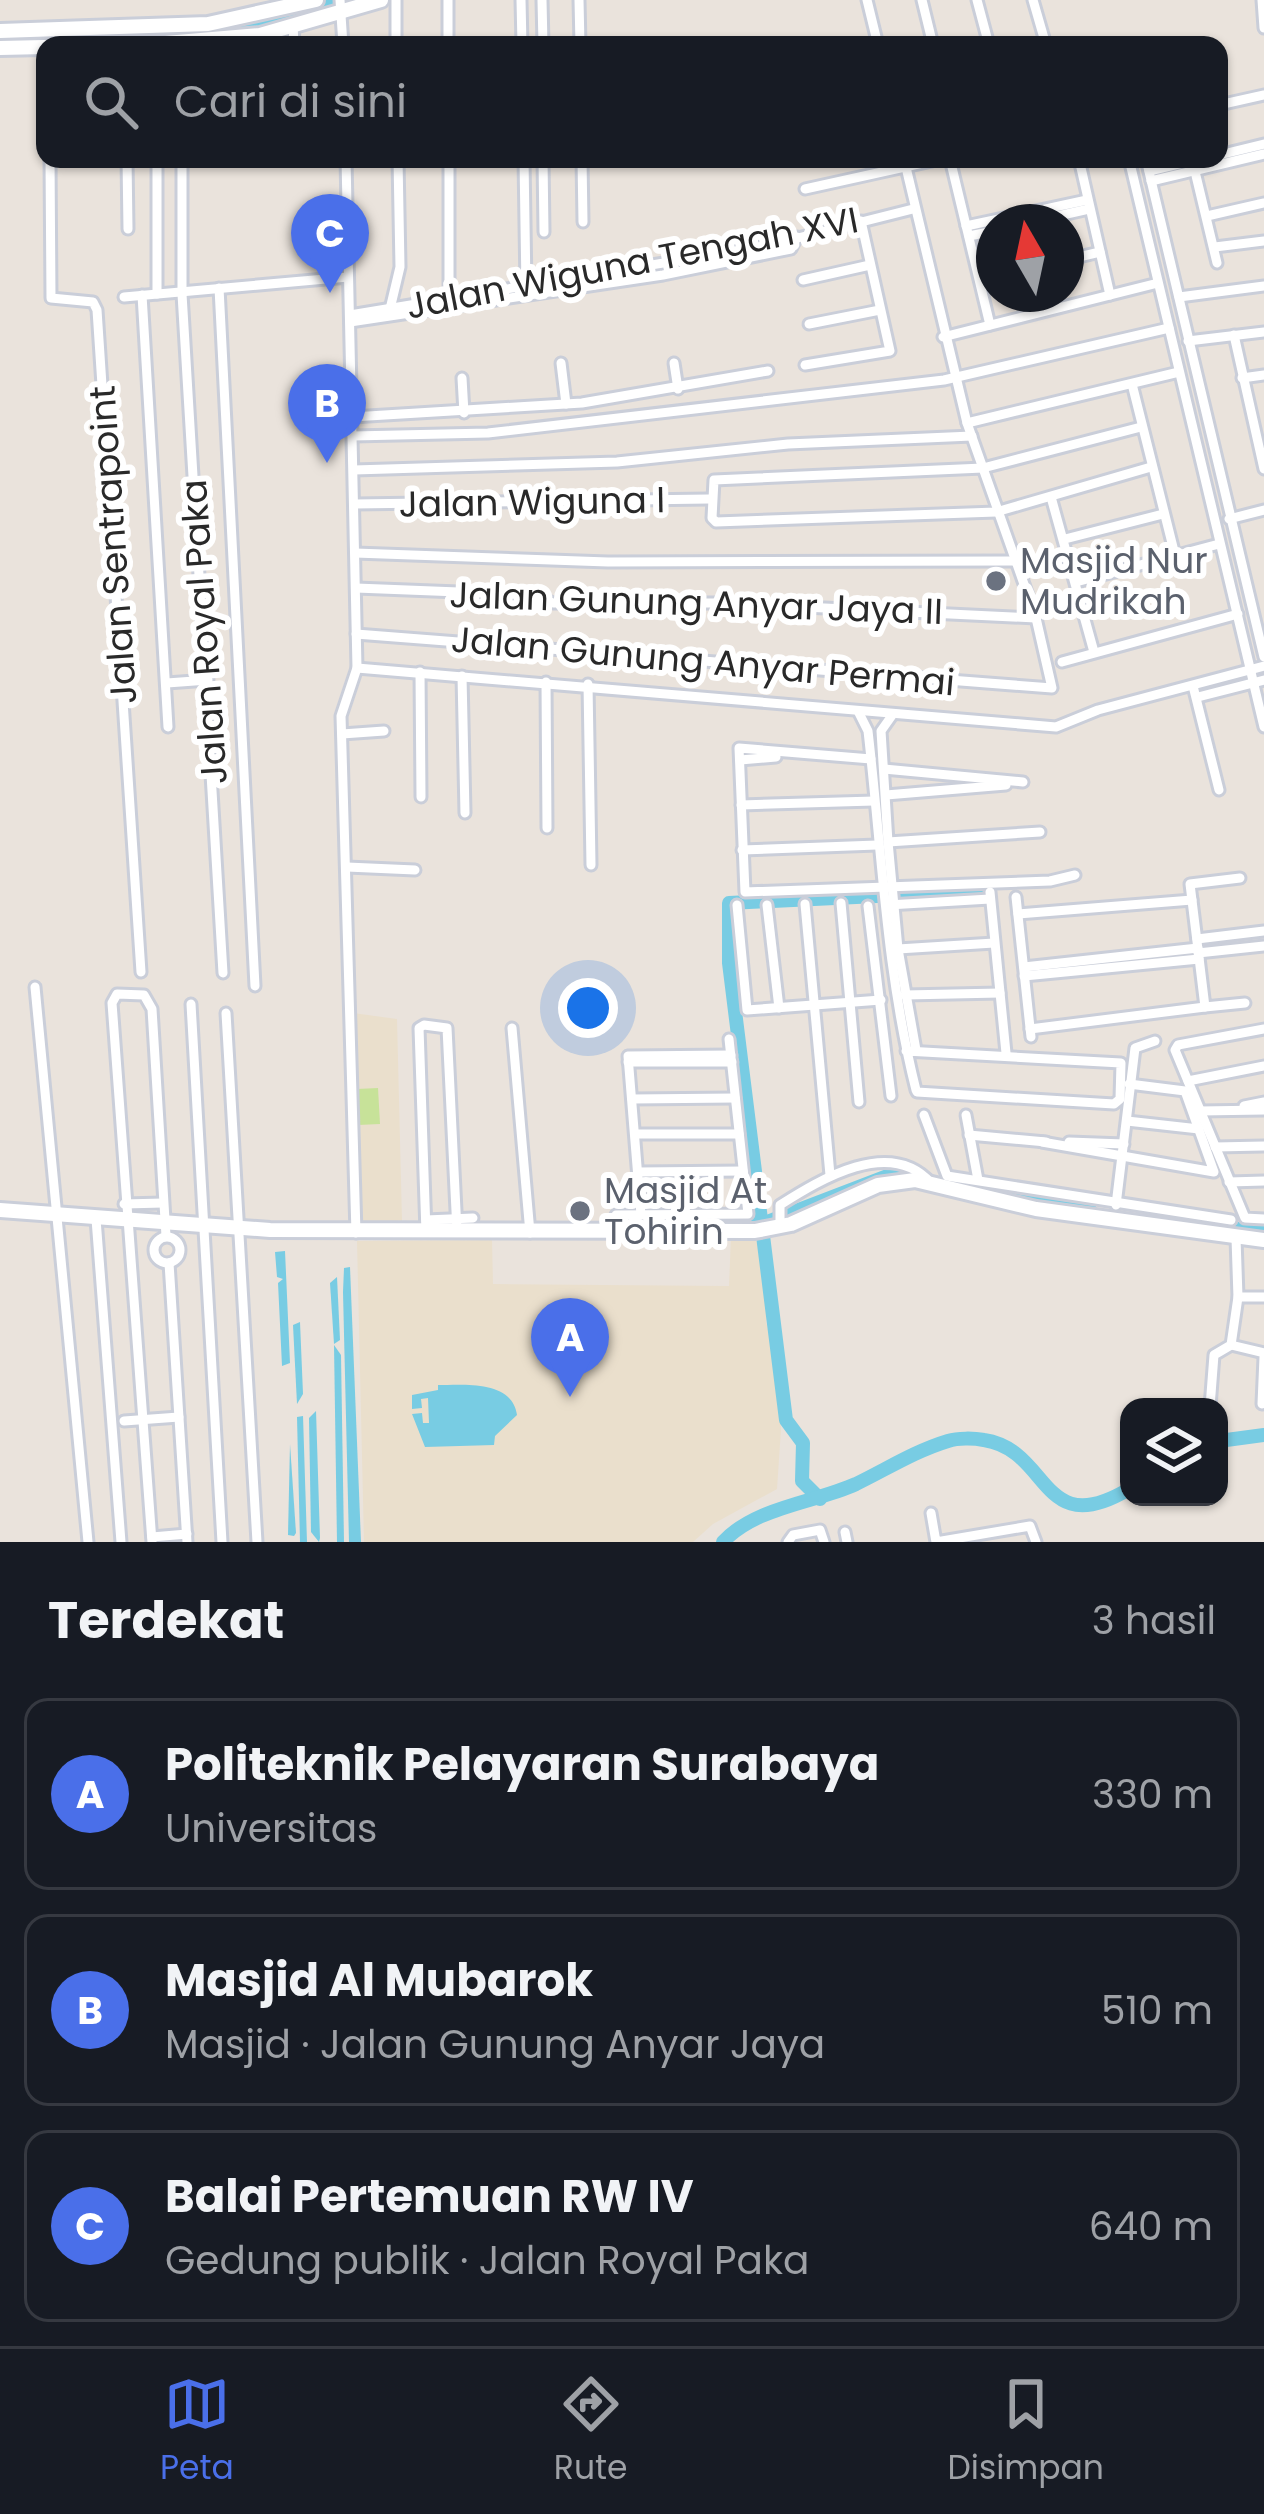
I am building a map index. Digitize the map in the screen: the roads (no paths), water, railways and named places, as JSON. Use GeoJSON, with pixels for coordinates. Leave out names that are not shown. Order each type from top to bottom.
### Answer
{"type":"FeatureCollection","features":[{"type":"Feature","properties":{"kind":"street"},"geometry":{"type":"LineString","coordinates":[[0,31],[208,25],[316,0]]}},
{"type":"Feature","properties":{"kind":"street"},"geometry":{"type":"LineString","coordinates":[[229,36],[293,25],[340,6],[381,0]]}},
{"type":"Feature","properties":{"kind":"street"},"geometry":{"type":"LineString","coordinates":[[396,0],[396,36]]}},
{"type":"Feature","properties":{"kind":"street"},"geometry":{"type":"LineString","coordinates":[[448,0],[448,36]]}},
{"type":"Feature","properties":{"kind":"street"},"geometry":{"type":"LineString","coordinates":[[521,0],[522,36]]}},
{"type":"Feature","properties":{"kind":"street"},"geometry":{"type":"LineString","coordinates":[[542,0],[542,36]]}},
{"type":"Feature","properties":{"kind":"street"},"geometry":{"type":"LineString","coordinates":[[579,0],[580,36]]}},
{"type":"Feature","properties":{"kind":"street"},"geometry":{"type":"LineString","coordinates":[[867,0],[876,36]]}},
{"type":"Feature","properties":{"kind":"street"},"geometry":{"type":"LineString","coordinates":[[922,0],[931,36]]}},
{"type":"Feature","properties":{"kind":"street"},"geometry":{"type":"LineString","coordinates":[[977,0],[987,36]]}},
{"type":"Feature","properties":{"kind":"street"},"geometry":{"type":"LineString","coordinates":[[1033,0],[1043,36]]}},
{"type":"Feature","properties":{"kind":"street"},"geometry":{"type":"LineString","coordinates":[[1262,0],[1264,27]]}},
{"type":"Feature","properties":{"kind":"street"},"geometry":{"type":"LineString","coordinates":[[340,6],[342,36]]}},
{"type":"Feature","properties":{"kind":"street"},"geometry":{"type":"LineString","coordinates":[[293,25],[294,36]]}},
{"type":"Feature","properties":{"kind":"street"},"geometry":{"type":"LineString","coordinates":[[0,49],[36,47]]}},
{"type":"Feature","properties":{"kind":"street"},"geometry":{"type":"LineString","coordinates":[[1228,103],[1264,95]]}},
{"type":"Feature","properties":{"kind":"street"},"geometry":{"type":"LineString","coordinates":[[1228,153],[1264,145]]}},
{"type":"Feature","properties":{"kind":"street"},"geometry":{"type":"LineString","coordinates":[[1228,158],[1264,154]]}},
{"type":"Feature","properties":{"kind":"street","name":"Jalan Sentrapoint"},"geometry":{"type":"LineString","coordinates":[[50,168],[51,298],[92,302],[97,310],[141,972]]}},
{"type":"Feature","properties":{"kind":"street"},"geometry":{"type":"LineString","coordinates":[[128,168],[128,229]]}},
{"type":"Feature","properties":{"kind":"street"},"geometry":{"type":"LineString","coordinates":[[157,168],[157,294]]}},
{"type":"Feature","properties":{"kind":"street","name":"Jalan Royal Paka"},"geometry":{"type":"LineString","coordinates":[[182,168],[182,291],[224,973]]}},
{"type":"Feature","properties":{"kind":"street"},"geometry":{"type":"LineString","coordinates":[[346,168],[357,668],[341,716],[356,1233]]}},
{"type":"Feature","properties":{"kind":"street"},"geometry":{"type":"LineString","coordinates":[[390,309],[400,267],[398,168]]}},
{"type":"Feature","properties":{"kind":"street"},"geometry":{"type":"LineString","coordinates":[[449,168],[449,300]]}},
{"type":"Feature","properties":{"kind":"street"},"geometry":{"type":"LineString","coordinates":[[524,168],[526,288]]}},
{"type":"Feature","properties":{"kind":"street"},"geometry":{"type":"LineString","coordinates":[[543,168],[544,232]]}},
{"type":"Feature","properties":{"kind":"street"},"geometry":{"type":"LineString","coordinates":[[582,168],[583,221]]}},
{"type":"Feature","properties":{"kind":"street","name":"Jalan Wiguna Tengah XVI"},"geometry":{"type":"LineString","coordinates":[[805,189],[886,168]]}},
{"type":"Feature","properties":{"kind":"street"},"geometry":{"type":"LineString","coordinates":[[906,168],[967,423],[1036,618]]}},
{"type":"Feature","properties":{"kind":"street"},"geometry":{"type":"LineString","coordinates":[[952,168],[976,264]]}},
{"type":"Feature","properties":{"kind":"street"},"geometry":{"type":"LineString","coordinates":[[1081,168],[1110,295]]}},
{"type":"Feature","properties":{"kind":"street"},"geometry":{"type":"LineString","coordinates":[[1131,168],[1234,615],[1258,682],[1264,727]]}},
{"type":"Feature","properties":{"kind":"street"},"geometry":{"type":"LineString","coordinates":[[1196,168],[1217,263]]}},
{"type":"Feature","properties":{"kind":"street"},"geometry":{"type":"LineString","coordinates":[[1149,170],[1264,656]]}},
{"type":"Feature","properties":{"kind":"street"},"geometry":{"type":"LineString","coordinates":[[1207,216],[1264,203]]}},
{"type":"Feature","properties":{"kind":"street"},"geometry":{"type":"LineString","coordinates":[[968,231],[1088,204]]}},
{"type":"Feature","properties":{"kind":"street"},"geometry":{"type":"LineString","coordinates":[[1084,205],[1088,204]]}},
{"type":"Feature","properties":{"kind":"street","name":"Jalan Wiguna Tengah XVI"},"geometry":{"type":"LineString","coordinates":[[350,318],[797,237],[913,209]]}},
{"type":"Feature","properties":{"kind":"street"},"geometry":{"type":"LineString","coordinates":[[805,365],[887,354],[890,346],[861,221]]}},
{"type":"Feature","properties":{"kind":"street"},"geometry":{"type":"LineString","coordinates":[[968,231],[976,231]]}},
{"type":"Feature","properties":{"kind":"street"},"geometry":{"type":"LineString","coordinates":[[350,318],[663,275],[791,249],[797,237]]}},
{"type":"Feature","properties":{"kind":"street"},"geometry":{"type":"LineString","coordinates":[[1215,247],[1264,241]]}},
{"type":"Feature","properties":{"kind":"street"},"geometry":{"type":"LineString","coordinates":[[1084,256],[1100,252]]}},
{"type":"Feature","properties":{"kind":"street"},"geometry":{"type":"LineString","coordinates":[[803,280],[870,265]]}},
{"type":"Feature","properties":{"kind":"street"},"geometry":{"type":"LineString","coordinates":[[124,297],[348,277]]}},
{"type":"Feature","properties":{"kind":"street"},"geometry":{"type":"LineString","coordinates":[[944,337],[1158,283]]}},
{"type":"Feature","properties":{"kind":"street"},"geometry":{"type":"LineString","coordinates":[[1179,297],[1264,286]]}},
{"type":"Feature","properties":{"kind":"street"},"geometry":{"type":"LineString","coordinates":[[219,288],[255,986]]}},
{"type":"Feature","properties":{"kind":"street"},"geometry":{"type":"LineString","coordinates":[[142,295],[168,727]]}},
{"type":"Feature","properties":{"kind":"street"},"geometry":{"type":"LineString","coordinates":[[809,324],[880,310]]}},
{"type":"Feature","properties":{"kind":"street"},"geometry":{"type":"LineString","coordinates":[[986,312],[989,325]]}},
{"type":"Feature","properties":{"kind":"street"},"geometry":{"type":"LineString","coordinates":[[352,436],[488,433],[955,378],[1169,328]]}},
{"type":"Feature","properties":{"kind":"street"},"geometry":{"type":"LineString","coordinates":[[1188,341],[1264,332]]}},
{"type":"Feature","properties":{"kind":"street"},"geometry":{"type":"LineString","coordinates":[[1234,335],[1258,423],[1264,468]]}},
{"type":"Feature","properties":{"kind":"street"},"geometry":{"type":"LineString","coordinates":[[561,363],[566,404]]}},
{"type":"Feature","properties":{"kind":"street"},"geometry":{"type":"LineString","coordinates":[[674,363],[678,389]]}},
{"type":"Feature","properties":{"kind":"street"},"geometry":{"type":"LineString","coordinates":[[352,417],[566,404],[678,389],[768,370]]}},
{"type":"Feature","properties":{"kind":"street"},"geometry":{"type":"LineString","coordinates":[[967,423],[1179,372]]}},
{"type":"Feature","properties":{"kind":"street"},"geometry":{"type":"LineString","coordinates":[[1242,378],[1264,375]]}},
{"type":"Feature","properties":{"kind":"street"},"geometry":{"type":"LineString","coordinates":[[462,378],[464,413]]}},
{"type":"Feature","properties":{"kind":"street"},"geometry":{"type":"LineString","coordinates":[[1132,384],[1174,555]]}},
{"type":"Feature","properties":{"kind":"street"},"geometry":{"type":"LineString","coordinates":[[1141,427],[982,468],[714,480],[709,499],[716,523],[996,512],[1151,466]]}},
{"type":"Feature","properties":{"kind":"street"},"geometry":{"type":"LineString","coordinates":[[353,470],[617,462],[788,445],[972,436]]}},
{"type":"Feature","properties":{"kind":"street"},"geometry":{"type":"LineString","coordinates":[[1200,460],[1214,458]]}},
{"type":"Feature","properties":{"kind":"street"},"geometry":{"type":"LineString","coordinates":[[1051,497],[1094,652]]}},
{"type":"Feature","properties":{"kind":"street","name":"Jalan Wiguna I"},"geometry":{"type":"LineString","coordinates":[[355,504],[709,499]]}},
{"type":"Feature","properties":{"kind":"street"},"geometry":{"type":"LineString","coordinates":[[1229,518],[1264,510]]}},
{"type":"Feature","properties":{"kind":"street"},"geometry":{"type":"LineString","coordinates":[[1065,539],[1162,514]]}},
{"type":"Feature","properties":{"kind":"street"},"geometry":{"type":"LineString","coordinates":[[1076,582],[1219,544]]}},
{"type":"Feature","properties":{"kind":"street"},"geometry":{"type":"LineString","coordinates":[[355,553],[608,562],[1014,561]]}},
{"type":"Feature","properties":{"kind":"street","name":"Jalan Gunung Anyar Jaya II"},"geometry":{"type":"LineString","coordinates":[[356,588],[536,595],[554,603],[721,603],[1036,618]]}},
{"type":"Feature","properties":{"kind":"street"},"geometry":{"type":"LineString","coordinates":[[1062,662],[1234,615]]}},
{"type":"Feature","properties":{"kind":"street","name":"Jalan Gunung Anyar Permai"},"geometry":{"type":"LineString","coordinates":[[356,634],[1051,689],[1036,618]]}},
{"type":"Feature","properties":{"kind":"street"},"geometry":{"type":"LineString","coordinates":[[1196,691],[1264,666]]}},
{"type":"Feature","properties":{"kind":"street"},"geometry":{"type":"LineString","coordinates":[[357,668],[588,684],[1056,728],[1084,716],[1258,682]]}},
{"type":"Feature","properties":{"kind":"street"},"geometry":{"type":"LineString","coordinates":[[420,672],[421,796]]}},
{"type":"Feature","properties":{"kind":"street"},"geometry":{"type":"LineString","coordinates":[[462,676],[465,813]]}},
{"type":"Feature","properties":{"kind":"street"},"geometry":{"type":"LineString","coordinates":[[167,677],[208,680]]}},
{"type":"Feature","properties":{"kind":"street"},"geometry":{"type":"LineString","coordinates":[[546,682],[547,828]]}},
{"type":"Feature","properties":{"kind":"street"},"geometry":{"type":"LineString","coordinates":[[588,684],[591,865]]}},
{"type":"Feature","properties":{"kind":"street"},"geometry":{"type":"LineString","coordinates":[[1196,691],[1220,790]]}},
{"type":"Feature","properties":{"kind":"street"},"geometry":{"type":"LineString","coordinates":[[857,711],[868,731],[887,895],[911,1050],[919,1093],[1114,1103],[1120,1099],[1122,1064],[911,1050]]}},
{"type":"Feature","properties":{"kind":"street"},"geometry":{"type":"LineString","coordinates":[[883,844],[886,795],[881,731],[893,714]]}},
{"type":"Feature","properties":{"kind":"street"},"geometry":{"type":"LineString","coordinates":[[342,734],[384,730]]}},
{"type":"Feature","properties":{"kind":"street"},"geometry":{"type":"LineString","coordinates":[[868,731],[881,731]]}},
{"type":"Feature","properties":{"kind":"street"},"geometry":{"type":"LineString","coordinates":[[871,758],[742,747],[744,891],[990,895],[1006,1053]]}},
{"type":"Feature","properties":{"kind":"street"},"geometry":{"type":"LineString","coordinates":[[884,769],[1020,783],[886,795]]}},
{"type":"Feature","properties":{"kind":"street"},"geometry":{"type":"LineString","coordinates":[[741,805],[874,801]]}},
{"type":"Feature","properties":{"kind":"street"},"geometry":{"type":"LineString","coordinates":[[742,850],[1040,832]]}},
{"type":"Feature","properties":{"kind":"street"},"geometry":{"type":"LineString","coordinates":[[347,867],[415,870]]}},
{"type":"Feature","properties":{"kind":"street"},"geometry":{"type":"LineString","coordinates":[[887,895],[1050,881],[1075,874]]}},
{"type":"Feature","properties":{"kind":"street"},"geometry":{"type":"LineString","coordinates":[[1205,1007],[1192,882],[1240,878]]}},
{"type":"Feature","properties":{"kind":"street"},"geometry":{"type":"LineString","coordinates":[[887,895],[911,1050]]}},
{"type":"Feature","properties":{"kind":"street"},"geometry":{"type":"LineString","coordinates":[[1016,897],[1030,1033],[1245,1003]]}},
{"type":"Feature","properties":{"kind":"street"},"geometry":{"type":"LineString","coordinates":[[1018,914],[1192,900]]}},
{"type":"Feature","properties":{"kind":"street"},"geometry":{"type":"LineString","coordinates":[[842,903],[859,1102]]}},
{"type":"Feature","properties":{"kind":"street"},"geometry":{"type":"LineString","coordinates":[[767,904],[779,1008]]}},
{"type":"Feature","properties":{"kind":"street"},"geometry":{"type":"LineString","coordinates":[[805,904],[830,1175]]}},
{"type":"Feature","properties":{"kind":"street"},"geometry":{"type":"LineString","coordinates":[[737,905],[747,1010],[881,1000]]}},
{"type":"Feature","properties":{"kind":"street"},"geometry":{"type":"LineString","coordinates":[[868,906],[891,1096]]}},
{"type":"Feature","properties":{"kind":"street"},"geometry":{"type":"LineString","coordinates":[[1198,950],[1264,932]]}},
{"type":"Feature","properties":{"kind":"street"},"geometry":{"type":"LineString","coordinates":[[898,949],[994,944]]}},
{"type":"Feature","properties":{"kind":"street"},"geometry":{"type":"LineString","coordinates":[[1024,971],[1264,946]]}},
{"type":"Feature","properties":{"kind":"street"},"geometry":{"type":"LineString","coordinates":[[35,987],[88,1542]]}},
{"type":"Feature","properties":{"kind":"street"},"geometry":{"type":"LineString","coordinates":[[905,994],[1000,993]]}},
{"type":"Feature","properties":{"kind":"street"},"geometry":{"type":"LineString","coordinates":[[127,1250],[154,1246],[165,1230],[152,1012],[144,994],[112,997],[127,1250],[152,1540],[187,1538],[173,1261],[179,1244],[165,1230]]}},
{"type":"Feature","properties":{"kind":"street"},"geometry":{"type":"LineString","coordinates":[[191,1004],[222,1542]]}},
{"type":"Feature","properties":{"kind":"street"},"geometry":{"type":"LineString","coordinates":[[226,1013],[242,1228],[256,1542]]}},
{"type":"Feature","properties":{"kind":"street"},"geometry":{"type":"LineString","coordinates":[[426,1226],[419,1028],[424,1024],[447,1028],[457,1225]]}},
{"type":"Feature","properties":{"kind":"street"},"geometry":{"type":"LineString","coordinates":[[512,1028],[530,1232]]}},
{"type":"Feature","properties":{"kind":"street"},"geometry":{"type":"LineString","coordinates":[[1042,1142],[1211,1173],[1215,1169],[1175,1050],[1178,1045],[1264,1029]]}},
{"type":"Feature","properties":{"kind":"street"},"geometry":{"type":"LineString","coordinates":[[616,1215],[744,1216],[749,1210],[729,1039]]}},
{"type":"Feature","properties":{"kind":"street"},"geometry":{"type":"LineString","coordinates":[[1112,1212],[1135,1048],[1155,1041]]}},
{"type":"Feature","properties":{"kind":"street"},"geometry":{"type":"LineString","coordinates":[[642,1233],[628,1059],[731,1059]]}},
{"type":"Feature","properties":{"kind":"street"},"geometry":{"type":"LineString","coordinates":[[1130,1084],[1184,1085],[1264,1066]]}},
{"type":"Feature","properties":{"kind":"street"},"geometry":{"type":"LineString","coordinates":[[1184,1085],[1200,1111],[1249,1231],[1231,1345]]}},
{"type":"Feature","properties":{"kind":"street"},"geometry":{"type":"LineString","coordinates":[[632,1099],[736,1098]]}},
{"type":"Feature","properties":{"kind":"street"},"geometry":{"type":"LineString","coordinates":[[1200,1111],[1264,1106]]}},
{"type":"Feature","properties":{"kind":"street"},"geometry":{"type":"LineString","coordinates":[[924,1115],[934,1179]]}},
{"type":"Feature","properties":{"kind":"street"},"geometry":{"type":"LineString","coordinates":[[966,1115],[978,1180]]}},
{"type":"Feature","properties":{"kind":"street"},"geometry":{"type":"LineString","coordinates":[[1127,1121],[1199,1129]]}},
{"type":"Feature","properties":{"kind":"street"},"geometry":{"type":"LineString","coordinates":[[635,1134],[739,1134]]}},
{"type":"Feature","properties":{"kind":"street"},"geometry":{"type":"LineString","coordinates":[[969,1135],[1124,1144]]}},
{"type":"Feature","properties":{"kind":"street"},"geometry":{"type":"LineString","coordinates":[[1215,1147],[1264,1146]]}},
{"type":"Feature","properties":{"kind":"street"},"geometry":{"type":"LineString","coordinates":[[771,1225],[780,1204],[830,1175],[885,1162],[918,1169],[934,1179],[1112,1212],[1249,1231],[1264,1219]]}},
{"type":"Feature","properties":{"kind":"street"},"geometry":{"type":"LineString","coordinates":[[638,1172],[743,1172]]}},
{"type":"Feature","properties":{"kind":"street"},"geometry":{"type":"LineString","coordinates":[[0,1210],[165,1230],[203,1226],[356,1233],[457,1225],[530,1232],[642,1233],[771,1225],[878,1185],[934,1179],[978,1180],[1112,1212],[1231,1220]]}},
{"type":"Feature","properties":{"kind":"street"},"geometry":{"type":"LineString","coordinates":[[1229,1182],[1264,1181]]}},
{"type":"Feature","properties":{"kind":"street"},"geometry":{"type":"LineString","coordinates":[[124,1204],[163,1203]]}},
{"type":"Feature","properties":{"kind":"street"},"geometry":{"type":"LineString","coordinates":[[457,1225],[472,1218]]}},
{"type":"Feature","properties":{"kind":"street"},"geometry":{"type":"LineString","coordinates":[[96,1220],[121,1542]]}},
{"type":"Feature","properties":{"kind":"street"},"geometry":{"type":"LineString","coordinates":[[154,1246],[159,1260],[204,1257]]}},
{"type":"Feature","properties":{"kind":"street"},"geometry":{"type":"LineString","coordinates":[[1238,1297],[1264,1297]]}},
{"type":"Feature","properties":{"kind":"street"},"geometry":{"type":"LineString","coordinates":[[1211,1398],[1214,1355],[1231,1345],[1264,1355],[1262,1404]]}},
{"type":"Feature","properties":{"kind":"street"},"geometry":{"type":"LineString","coordinates":[[124,1421],[179,1417]]}},
{"type":"Feature","properties":{"kind":"street"},"geometry":{"type":"LineString","coordinates":[[931,1513],[936,1542],[1025,1526],[1034,1528],[1036,1542]]}},
{"type":"Feature","properties":{"kind":"street"},"geometry":{"type":"LineString","coordinates":[[788,1542],[789,1536],[820,1530],[824,1542]]}},
{"type":"Feature","properties":{"kind":"water"},"geometry":{"type":"Polygon","coordinates":[[[285,1251],[290,1363],[282,1366],[278,1283],[283,1279],[277,1277],[275,1252],[285,1251]]]}},
{"type":"Feature","properties":{"kind":"water"},"geometry":{"type":"Polygon","coordinates":[[[350,1267],[361,1542],[349,1542],[343,1292],[344,1268],[350,1267]]]}},
{"type":"Feature","properties":{"kind":"water"},"geometry":{"type":"Polygon","coordinates":[[[337,1277],[340,1340],[334,1344],[330,1283],[337,1277]]]}},
{"type":"Feature","properties":{"kind":"water"},"geometry":{"type":"Polygon","coordinates":[[[300,1322],[303,1394],[297,1404],[293,1325],[300,1322]]]}},
{"type":"Feature","properties":{"kind":"water"},"geometry":{"type":"Polygon","coordinates":[[[334,1345],[341,1355],[344,1542],[337,1542],[334,1345]]]}},
{"type":"Feature","properties":{"kind":"water"},"geometry":{"type":"Polygon","coordinates":[[[438,1385],[497,1390],[513,1404],[517,1415],[495,1436],[494,1445],[425,1447],[412,1414],[422,1413],[423,1423],[429,1423],[428,1398],[421,1399],[422,1408],[412,1409],[412,1395],[438,1390],[438,1385]]]}},
{"type":"Feature","properties":{"kind":"water"},"geometry":{"type":"Polygon","coordinates":[[[316,1411],[319,1542],[311,1532],[309,1418],[316,1411]]]}},
{"type":"Feature","properties":{"kind":"water"},"geometry":{"type":"Polygon","coordinates":[[[303,1416],[307,1542],[300,1542],[297,1417],[303,1416]]]}},
{"type":"Feature","properties":{"kind":"water"},"geometry":{"type":"Polygon","coordinates":[[[290,1444],[296,1533],[294,1536],[288,1535],[290,1444]]]}},
{"type":"Feature","properties":{"kind":"waterway"},"geometry":{"type":"LineString","coordinates":[[100,36],[200,33],[349,0]]}},
{"type":"Feature","properties":{"kind":"waterway"},"geometry":{"type":"LineString","coordinates":[[0,39],[36,38]]}},
{"type":"Feature","properties":{"kind":"waterway"},"geometry":{"type":"LineString","coordinates":[[820,1499],[802,1481],[803,1443],[786,1420],[729,963],[729,903],[982,891]]}},
{"type":"Feature","properties":{"kind":"waterway"},"geometry":{"type":"LineString","coordinates":[[699,1225],[762,1224],[890,1175],[914,1176]]}},
{"type":"Feature","properties":{"kind":"waterway"},"geometry":{"type":"LineString","coordinates":[[1012,1197],[1090,1210]]}},
{"type":"Feature","properties":{"kind":"waterway"},"geometry":{"type":"LineString","coordinates":[[1225,1228],[1264,1231]]}},
{"type":"Feature","properties":{"kind":"waterway"},"geometry":{"type":"LineString","coordinates":[[1228,1440],[1264,1435]]}},
{"type":"Feature","properties":{"kind":"waterway"},"geometry":{"type":"LineString","coordinates":[[723,1542],[768,1513],[840,1491],[956,1439],[1006,1447],[1048,1488],[1078,1505],[1100,1503],[1120,1493]]}},
{"type":"Feature","properties":{"kind":"place","name":"Balai Pertemuan RW IV"},"geometry":{"type":"Point","coordinates":[330,293]}},
{"type":"Feature","properties":{"kind":"place","name":"Masjid Al Mubarok"},"geometry":{"type":"Point","coordinates":[327,463]}},
{"type":"Feature","properties":{"kind":"place","name":"Masjid Nur Mudrikah"},"geometry":{"type":"Point","coordinates":[996,581]}},
{"type":"Feature","properties":{"kind":"place","name":"Masjid At Tohirin"},"geometry":{"type":"Point","coordinates":[580,1211]}},
{"type":"Feature","properties":{"kind":"place","name":"Politeknik Pelayaran Surabaya"},"geometry":{"type":"Point","coordinates":[570,1397]}}]}
